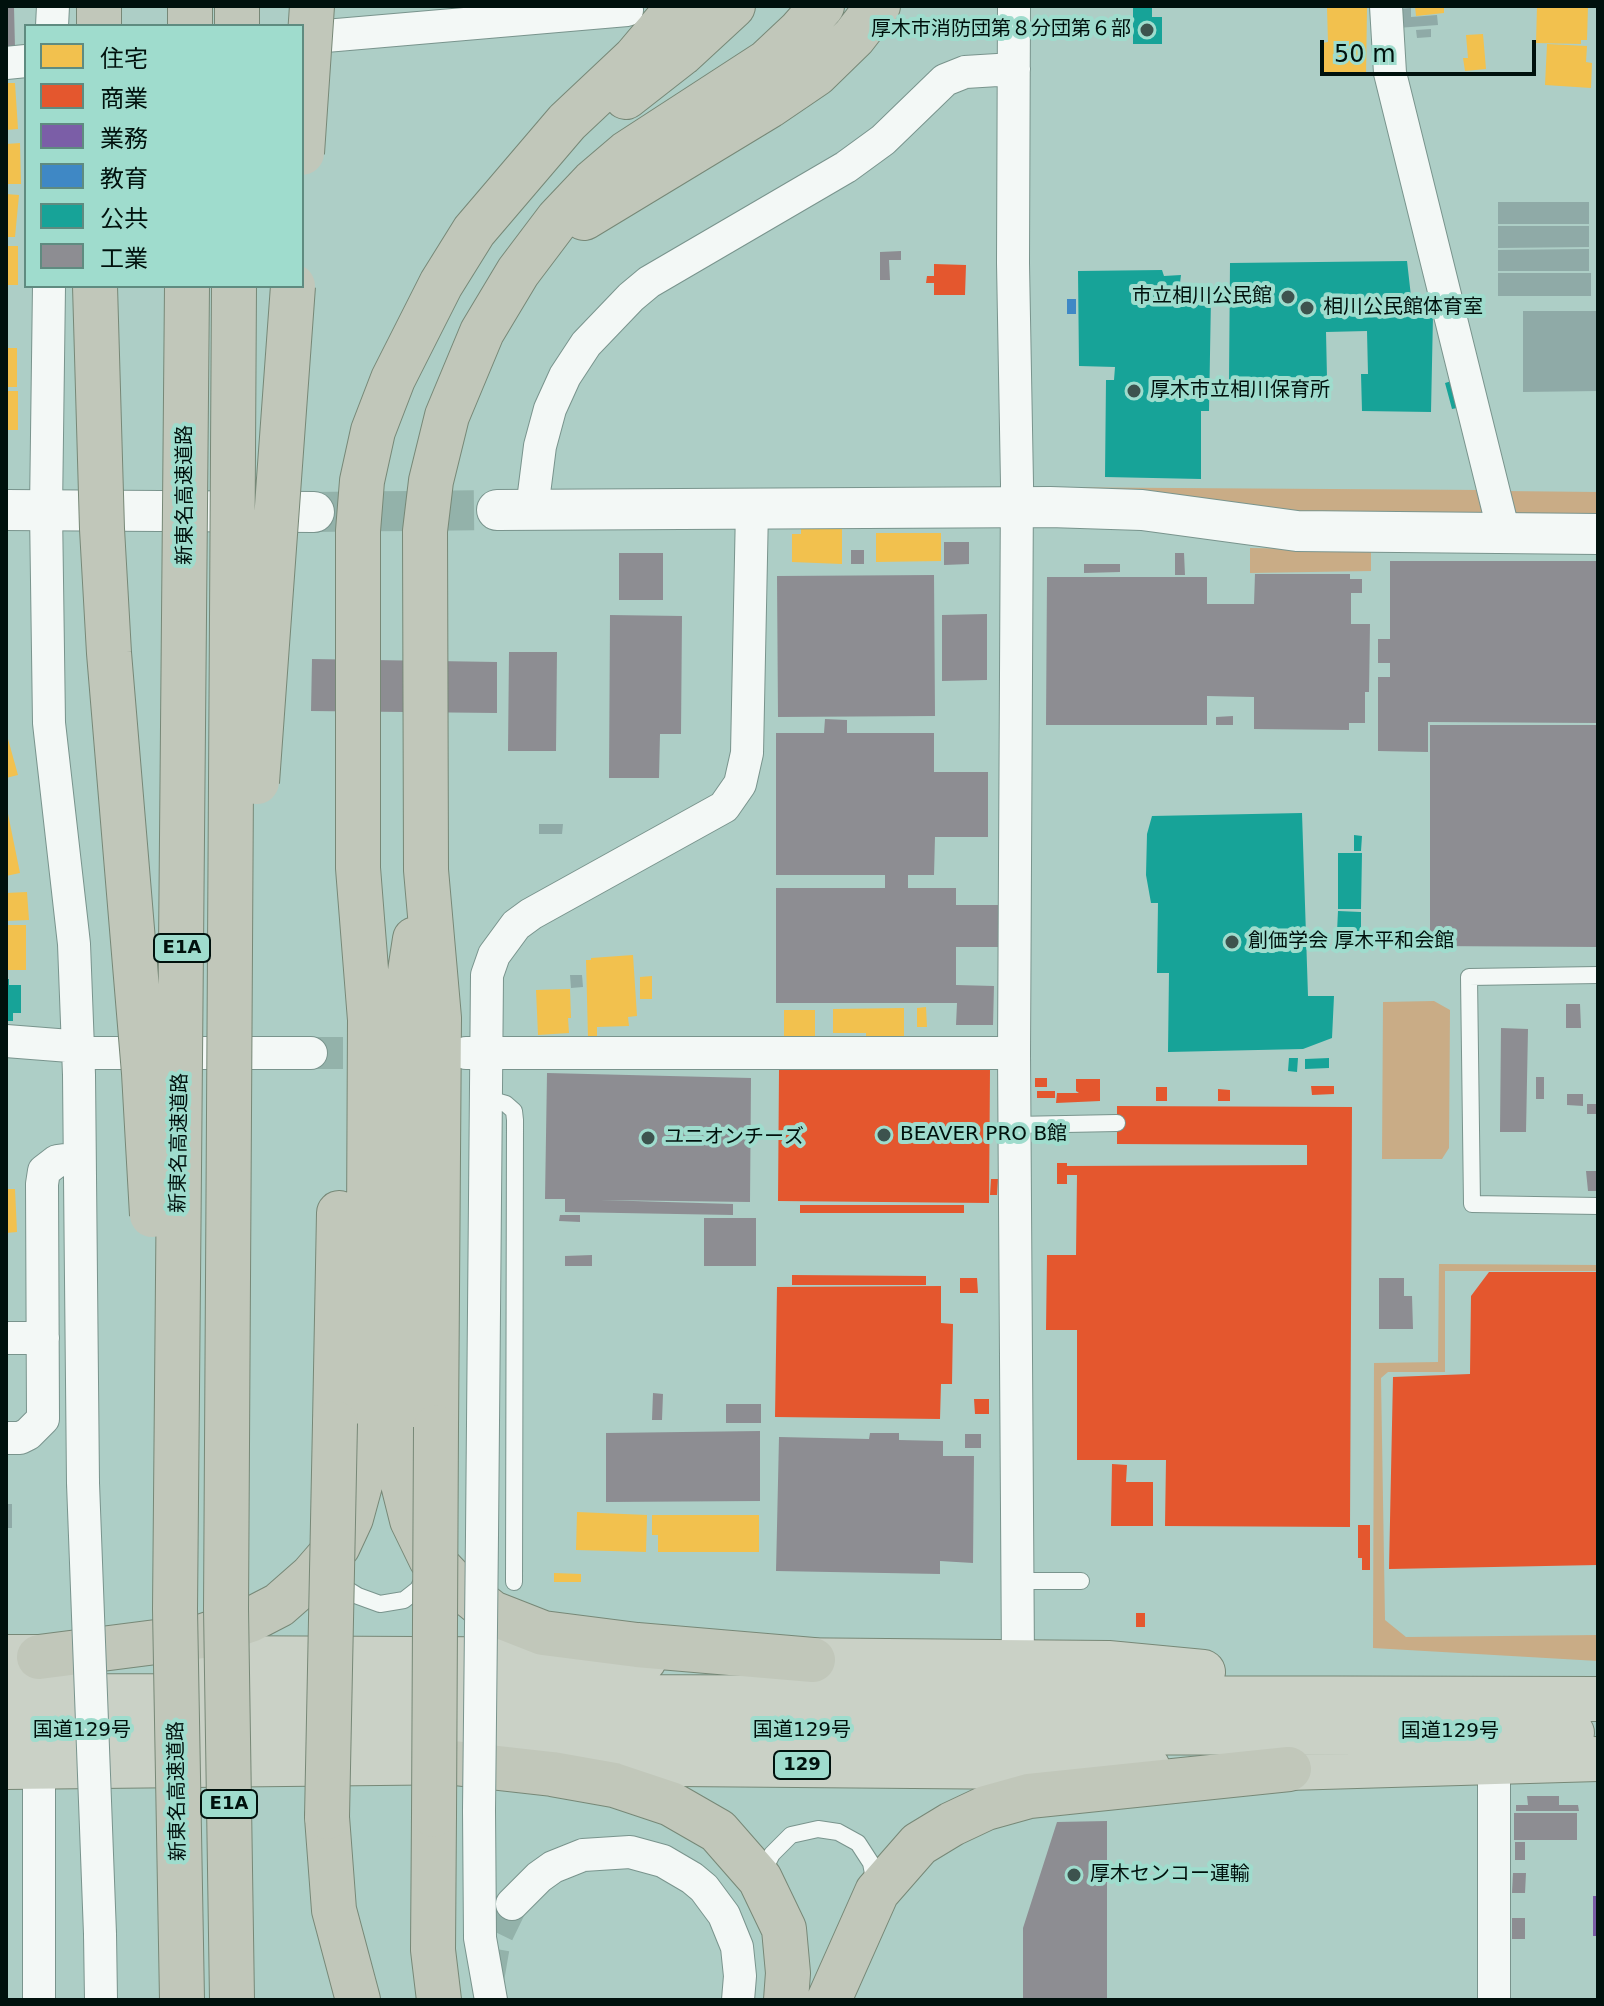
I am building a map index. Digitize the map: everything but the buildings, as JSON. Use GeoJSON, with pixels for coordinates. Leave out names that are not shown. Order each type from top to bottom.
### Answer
{"type":"FeatureCollection","features":[{"type":"Feature","properties":{"kind":"highway"},"geometry":{"type":"LineString","coordinates":[[304,124],[312,6]]}},
{"type":"Feature","properties":{"kind":"highway"},"geometry":{"type":"LineString","coordinates":[[22,1657],[203,1636],[250,1620],[279,1605],[312,1576],[338,1546],[351,1518],[363,1474],[368,1430],[370,1020],[358,868],[358,531],[362,481],[373,431],[393,379],[441,284],[474,231],[567,122],[635,58],[679,6]]}},
{"type":"Feature","properties":{"kind":"highway"},"geometry":{"type":"LineString","coordinates":[[510,186],[681,54],[733,6]]}},
{"type":"Feature","properties":{"kind":"highway"},"geometry":{"type":"LineString","coordinates":[[439,2000],[433,1950],[439,1018],[426,870],[425,531],[431,481],[447,416],[476,346],[518,272],[558,219],[593,182],[627,153],[767,62],[822,6]]}},
{"type":"Feature","properties":{"kind":"highway"},"geometry":{"type":"LineString","coordinates":[[518,272],[561,234],[606,203],[769,106],[816,74],[854,37],[878,6]]}},
{"type":"Feature","properties":{"kind":"highway"},"geometry":{"type":"LineString","coordinates":[[95,288],[108,638],[144,1073],[175,1609]]}},
{"type":"Feature","properties":{"kind":"highway","name":"新東名高速道路"},"geometry":{"type":"LineString","coordinates":[[182,2000],[175,1609],[187,288]]}},
{"type":"Feature","properties":{"kind":"highway","name":"E1A"},"geometry":{"type":"LineString","coordinates":[[232,2000],[226,1608],[234,288]]}},
{"type":"Feature","properties":{"kind":"highway"},"geometry":{"type":"LineString","coordinates":[[226,1608],[244,1341],[254,837],[293,288]]}},
{"type":"Feature","properties":{"kind":"highway"},"geometry":{"type":"LineString","coordinates":[[358,868],[343,1012],[327,1817],[334,1910],[358,2000]]}},
{"type":"Feature","properties":{"kind":"highway"},"geometry":{"type":"LineString","coordinates":[[426,870],[403,1017],[398,1428],[402,1480],[412,1520],[431,1559],[453,1582],[492,1613],[543,1633],[637,1645],[813,1660]]}},
{"type":"Feature","properties":{"kind":"highway"},"geometry":{"type":"LineString","coordinates":[[22,1657],[1108,1663],[1493,1698]]}},
{"type":"Feature","properties":{"kind":"highway","name":"国道129号"},"geometry":{"type":"LineString","coordinates":[[6,1696],[1598,1699]]}},
{"type":"Feature","properties":{"kind":"highway","name":"国道129号"},"geometry":{"type":"LineString","coordinates":[[6,1731],[1598,1733]]}},
{"type":"Feature","properties":{"kind":"highway","name":"129"},"geometry":{"type":"LineString","coordinates":[[23,1768],[445,1762],[1289,1769],[1598,1759]]}},
{"type":"Feature","properties":{"kind":"highway"},"geometry":{"type":"LineString","coordinates":[[445,1762],[552,1774],[614,1785],[671,1804],[718,1831],[760,1879],[784,1929],[788,1973],[786,2000]]}},
{"type":"Feature","properties":{"kind":"highway"},"geometry":{"type":"LineString","coordinates":[[829,2000],[877,1892],[919,1844],[952,1824],[986,1808],[1029,1796],[1289,1769]]}},
{"type":"Feature","properties":{"kind":"street"},"geometry":{"type":"LineString","coordinates":[[1014,6],[1017,507],[1014,1125],[1018,1663]]}},
{"type":"Feature","properties":{"kind":"street"},"geometry":{"type":"LineString","coordinates":[[1386,6],[1390,73],[1504,533]]}},
{"type":"Feature","properties":{"kind":"street"},"geometry":{"type":"LineString","coordinates":[[304,38],[627,10]]}},
{"type":"Feature","properties":{"kind":"street"},"geometry":{"type":"LineString","coordinates":[[1014,69],[965,72],[945,80],[883,140],[846,167],[649,282],[631,297],[586,344],[565,376],[550,409],[540,446],[515,510],[1017,507],[1142,510],[1297,531],[1598,534]]}},
{"type":"Feature","properties":{"kind":"street"},"geometry":{"type":"LineString","coordinates":[[49,288],[46,510],[49,723],[74,944],[83,1483],[101,2000]]}},
{"type":"Feature","properties":{"kind":"street"},"geometry":{"type":"LineString","coordinates":[[491,2000],[480,1938],[485,1098],[475,1053],[487,975],[494,955],[516,925],[724,807],[740,784],[747,753],[752,509]]}},
{"type":"Feature","properties":{"kind":"street"},"geometry":{"type":"LineString","coordinates":[[6,510],[314,512]]}},
{"type":"Feature","properties":{"kind":"street"},"geometry":{"type":"LineString","coordinates":[[6,1041],[70,1046],[78,1053],[311,1053]]}},
{"type":"Feature","properties":{"kind":"street"},"geometry":{"type":"LineString","coordinates":[[475,1053],[1014,1053]]}},
{"type":"Feature","properties":{"kind":"street"},"geometry":{"type":"LineString","coordinates":[[6,1438],[20,1438],[28,1434],[43,1419],[42,1184],[44,1171],[57,1161],[79,1158]]}},
{"type":"Feature","properties":{"kind":"street"},"geometry":{"type":"LineString","coordinates":[[6,1338],[43,1338]]}},
{"type":"Feature","properties":{"kind":"street"},"geometry":{"type":"LineString","coordinates":[[1494,1763],[1494,2000]]}},
{"type":"Feature","properties":{"kind":"street"},"geometry":{"type":"LineString","coordinates":[[23,1768],[39,2000]]}},
{"type":"Feature","properties":{"kind":"street"},"geometry":{"type":"LineString","coordinates":[[512,1904],[553,1867],[583,1855],[630,1852],[663,1861],[698,1883],[724,1915],[737,1947],[740,1976],[738,2000]]}},
{"type":"Feature","properties":{"kind":"lane"},"geometry":{"type":"LineString","coordinates":[[1598,975],[1469,977],[1472,1204],[1598,1206]]}},
{"type":"Feature","properties":{"kind":"lane"},"geometry":{"type":"LineString","coordinates":[[485,1098],[506,1104],[514,1111],[515,1120],[514,1582]]}},
{"type":"Feature","properties":{"kind":"lane"},"geometry":{"type":"LineString","coordinates":[[1014,1125],[1117,1123]]}},
{"type":"Feature","properties":{"kind":"lane"},"geometry":{"type":"LineString","coordinates":[[338,1546],[339,1571],[345,1588],[380,1604],[404,1600],[418,1589],[431,1559]]}},
{"type":"Feature","properties":{"kind":"lane"},"geometry":{"type":"LineString","coordinates":[[1017,1581],[1081,1581]]}},
{"type":"Feature","properties":{"kind":"lane"},"geometry":{"type":"LineString","coordinates":[[760,1879],[772,1854],[791,1835],[818,1829],[838,1832],[858,1843],[871,1863],[877,1892]]}},
{"type":"Feature","properties":{"kind":"shaded area"},"geometry":{"type":"Polygon","coordinates":[[[1022,487],[1484,490],[1486,515],[1273,519],[1022,487]]]}},
{"type":"Feature","properties":{"kind":"shaded area"},"geometry":{"type":"Polygon","coordinates":[[[1502,491],[1598,492],[1598,520],[1507,520],[1502,491]]]}},
{"type":"Feature","properties":{"kind":"shaded area"},"geometry":{"type":"Polygon","coordinates":[[[1250,548],[1371,550],[1371,571],[1250,573],[1250,548]]]}},
{"type":"Feature","properties":{"kind":"shaded area"},"geometry":{"type":"Polygon","coordinates":[[[1434,1001],[1450,1010],[1449,1148],[1442,1159],[1382,1159],[1383,1002],[1434,1001]]]}},
{"type":"Feature","properties":{"kind":"shaded area"},"geometry":{"type":"Polygon","coordinates":[[[1439,1264],[1598,1265],[1598,1271],[1445,1271],[1445,1372],[1388,1372],[1381,1378],[1385,1620],[1406,1637],[1598,1635],[1598,1661],[1373,1648],[1374,1363],[1438,1362],[1439,1264]]]}},
{"type":"Feature","properties":{"kind":"tunnel"},"geometry":{"type":"LineString","coordinates":[[314,512],[497,510]]}},
{"type":"Feature","properties":{"kind":"tunnel"},"geometry":{"type":"LineString","coordinates":[[311,1053],[390,1053]]}},
{"type":"Feature","properties":{"kind":"tunnel"},"geometry":{"type":"LineString","coordinates":[[488,1980],[495,1939],[512,1904]]}},
{"type":"Feature","properties":{"kind":"place","name":"厚木市消防団第８分団第６部"},"geometry":{"type":"Point","coordinates":[1147,30]}},
{"type":"Feature","properties":{"kind":"place","name":"市立相川公民館"},"geometry":{"type":"Point","coordinates":[1288,297]}},
{"type":"Feature","properties":{"kind":"place","name":"相川公民館体育室"},"geometry":{"type":"Point","coordinates":[1307,308]}},
{"type":"Feature","properties":{"kind":"place","name":"厚木市立相川保育所"},"geometry":{"type":"Point","coordinates":[1134,391]}},
{"type":"Feature","properties":{"kind":"place","name":"創価学会 厚木平和会館"},"geometry":{"type":"Point","coordinates":[1232,942]}},
{"type":"Feature","properties":{"kind":"place","name":"BEAVER PRO B館"},"geometry":{"type":"Point","coordinates":[884,1135]}},
{"type":"Feature","properties":{"kind":"place","name":"ユニオンチーズ"},"geometry":{"type":"Point","coordinates":[648,1138]}},
{"type":"Feature","properties":{"kind":"place","name":"厚木センコー運輸"},"geometry":{"type":"Point","coordinates":[1074,1875]}}]}
